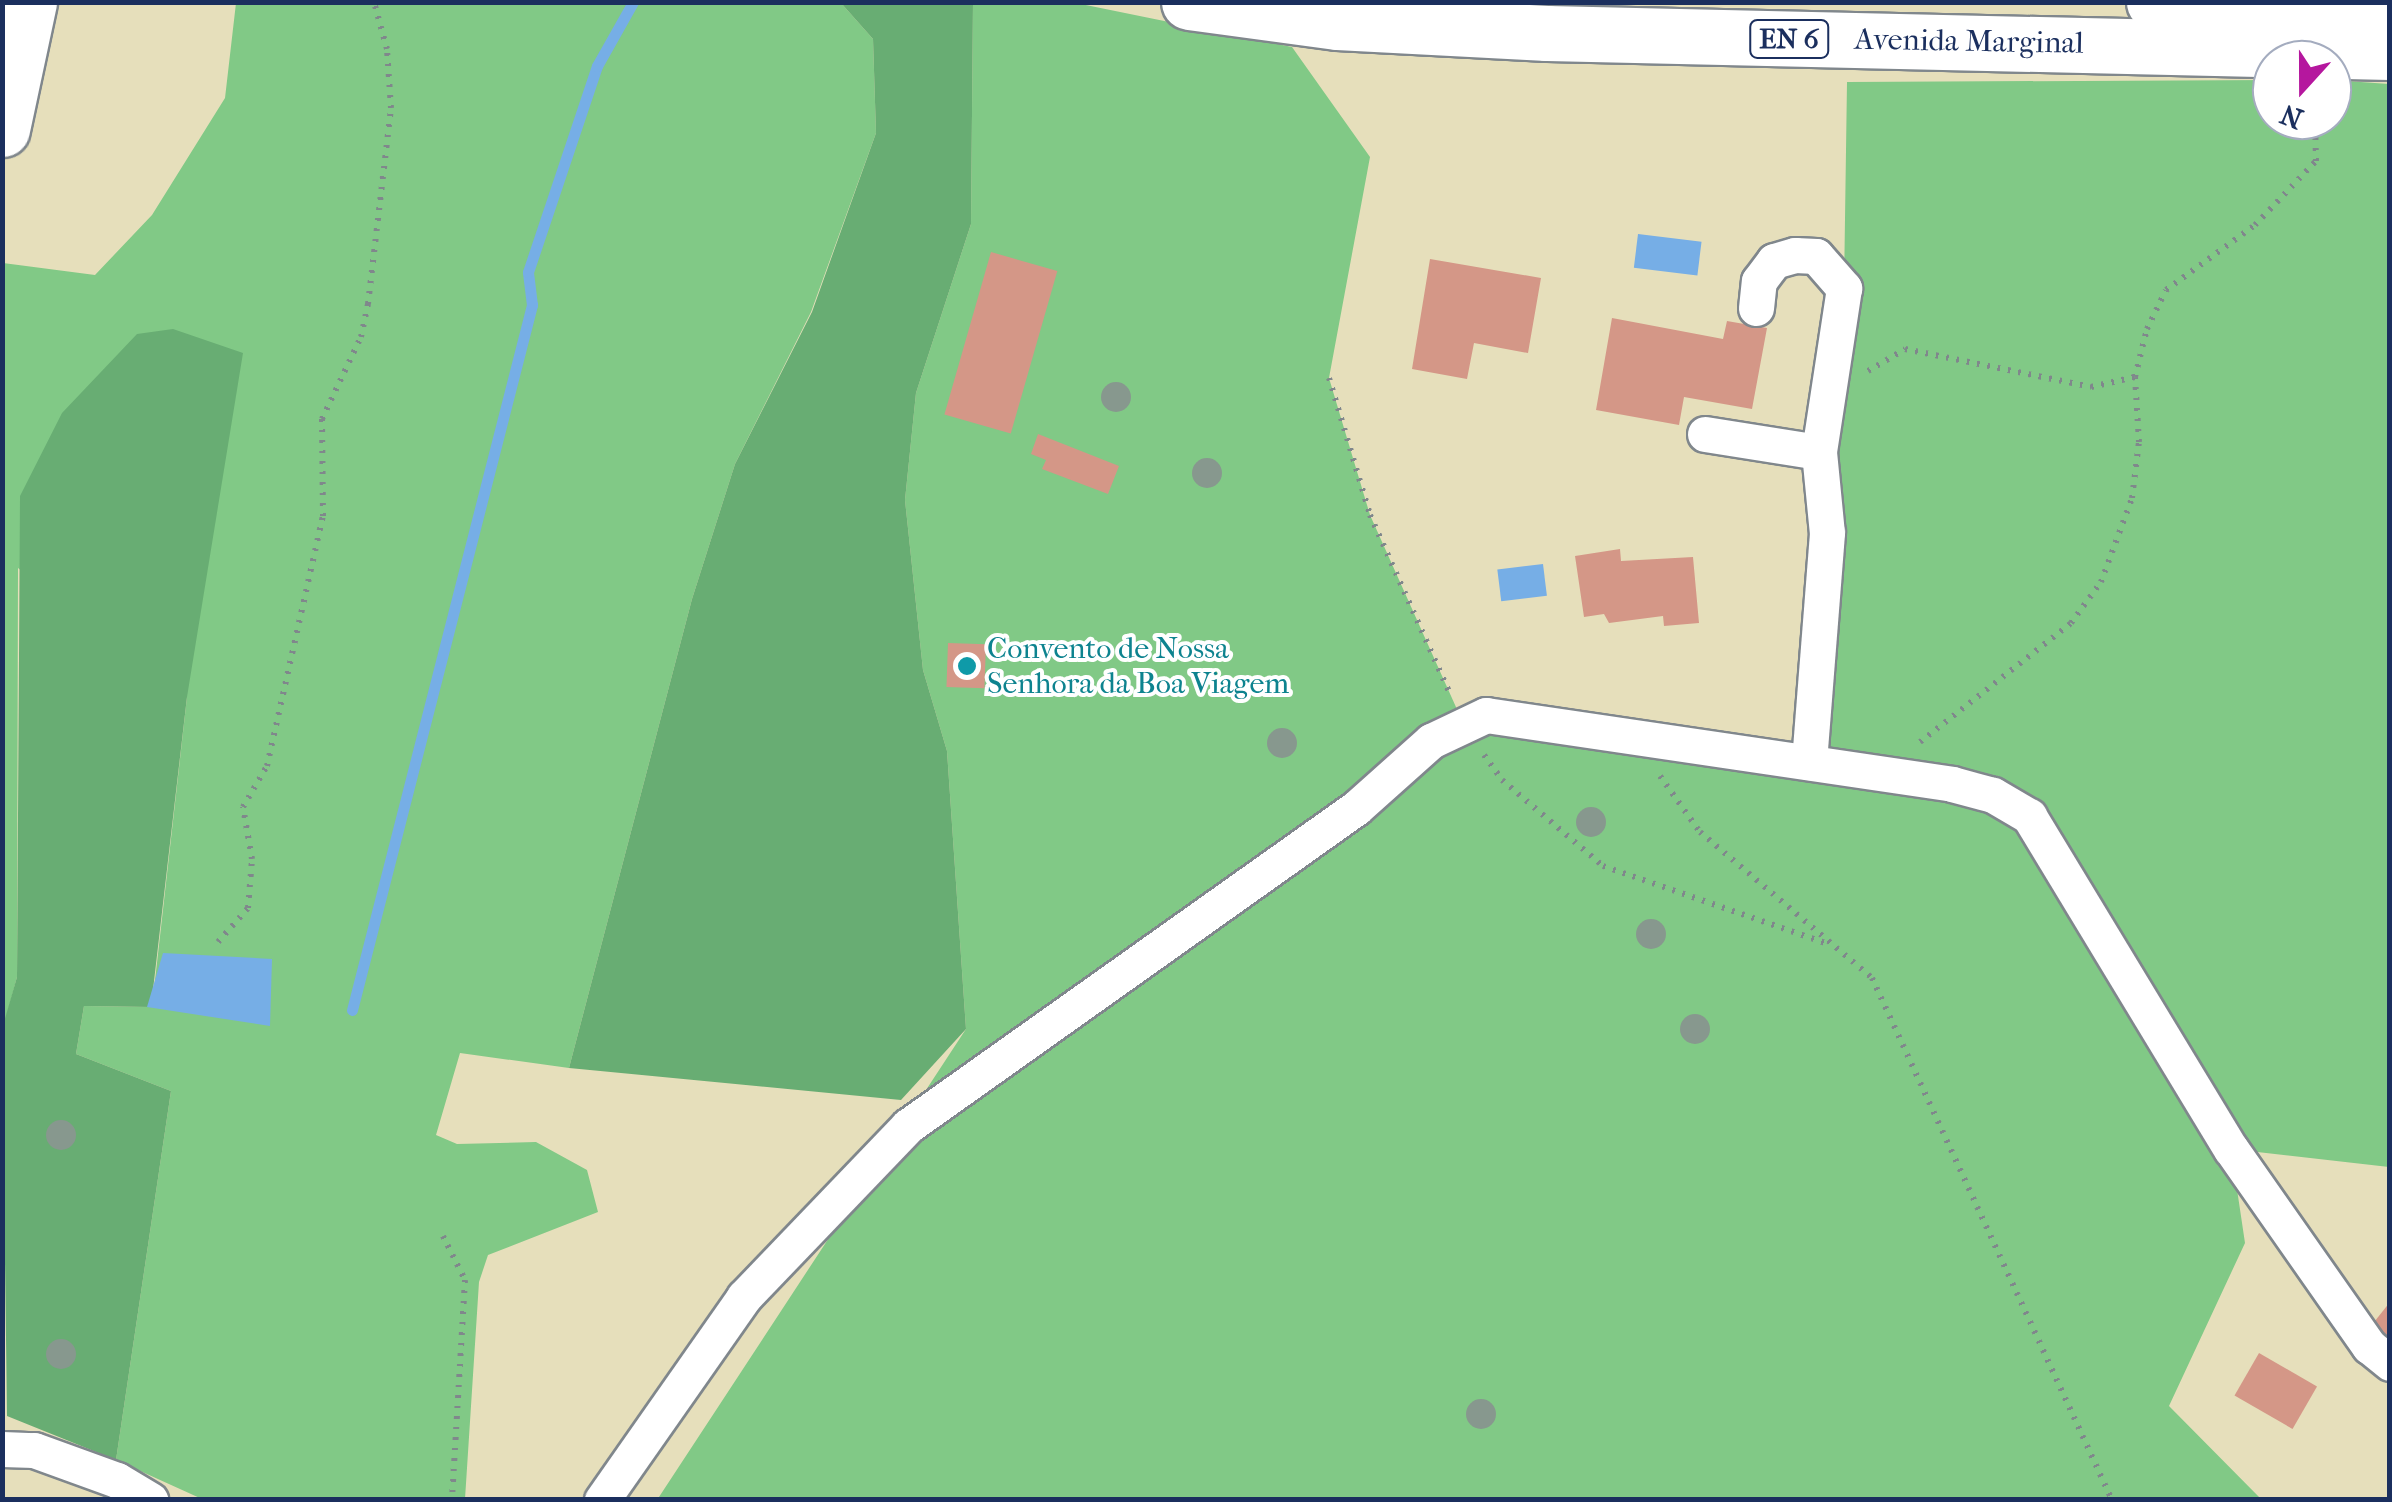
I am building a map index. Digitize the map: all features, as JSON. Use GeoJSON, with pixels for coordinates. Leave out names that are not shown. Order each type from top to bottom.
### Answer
{"type":"FeatureCollection","features":[{"type":"Feature","properties":{"kind":"main road"},"geometry":{"type":"LineString","coordinates":[[2,129],[29,2]]}},
{"type":"Feature","properties":{"kind":"main road","name":"Avenida Marginal"},"geometry":{"type":"LineString","coordinates":[[1189,2],[1337,22],[2390,52]]}},
{"type":"Feature","properties":{"kind":"main road"},"geometry":{"type":"LineString","coordinates":[[1271,2],[1337,22]]}},
{"type":"Feature","properties":{"kind":"main road"},"geometry":{"type":"LineString","coordinates":[[2154,2],[2390,10]]}},
{"type":"Feature","properties":{"kind":"street"},"geometry":{"type":"LineString","coordinates":[[1756,308],[1759,281],[1774,261],[1816,256],[1835,270],[1844,288],[1819,452],[1827,533],[1809,762]]}},
{"type":"Feature","properties":{"kind":"street"},"geometry":{"type":"LineString","coordinates":[[1705,434],[1819,452]]}},
{"type":"Feature","properties":{"kind":"street"},"geometry":{"type":"LineString","coordinates":[[602,1500],[744,1297],[908,1126],[1356,808],[1430,741],[1486,715],[1866,771],[1992,795],[2029,816],[2230,1149],[2369,1346],[2390,1363]]}},
{"type":"Feature","properties":{"kind":"street"},"geometry":{"type":"LineString","coordinates":[[2,1449],[34,1450],[117,1480],[150,1500]]}},
{"type":"Feature","properties":{"kind":"path"},"geometry":{"type":"LineString","coordinates":[[218,942],[248,908],[252,859],[243,807],[267,766],[323,516],[322,418],[361,337],[368,304],[391,108],[387,49],[374,2]]}},
{"type":"Feature","properties":{"kind":"path"},"geometry":{"type":"LineString","coordinates":[[1866,771],[1920,742],[2071,624],[2101,582],[2132,498],[2139,442],[2135,377],[2166,290],[2255,224],[2316,162],[2315,140]]}},
{"type":"Feature","properties":{"kind":"path"},"geometry":{"type":"LineString","coordinates":[[1828,394],[1906,349],[2090,387],[2135,377]]}},
{"type":"Feature","properties":{"kind":"path"},"geometry":{"type":"LineString","coordinates":[[1631,735],[1700,832],[1872,978],[2112,1500]]}},
{"type":"Feature","properties":{"kind":"path"},"geometry":{"type":"LineString","coordinates":[[443,1236],[465,1280],[452,1500]]}},
{"type":"Feature","properties":{"kind":"green space"},"geometry":{"type":"Polygon","coordinates":[[[236,3],[841,3],[873,39],[876,133],[811,312],[735,464],[692,599],[569,1068],[460,1053],[436,1135],[457,1144],[536,1142],[587,1170],[598,1212],[488,1255],[479,1282],[465,1499],[202,1499],[116,1460],[171,1091],[76,1054],[84,1006],[152,1007],[187,697],[18,568],[17,977],[3,1029],[3,263],[95,275],[152,215],[225,98],[236,3]]]}},
{"type":"Feature","properties":{"kind":"green space"},"geometry":{"type":"Polygon","coordinates":[[[841,3],[973,3],[971,224],[916,393],[905,500],[923,670],[947,751],[966,1029],[901,1100],[569,1068],[692,599],[735,464],[812,312],[876,133],[873,39],[841,3]]]}},
{"type":"Feature","properties":{"kind":"green space"},"geometry":{"type":"Polygon","coordinates":[[[973,3],[1076,3],[1292,47],[1370,157],[1329,378],[1370,515],[1464,725],[1808,762],[1844,288],[1847,82],[2252,80],[2252,140],[2352,140],[2352,81],[2389,84],[2389,1167],[2231,1149],[2245,1243],[2169,1406],[2261,1499],[657,1500],[966,1029],[947,751],[923,670],[905,500],[916,393],[971,224],[973,3]]]}},
{"type":"Feature","properties":{"kind":"green space"},"geometry":{"type":"Polygon","coordinates":[[[173,329],[243,353],[187,697],[151,1007],[84,1006],[76,1054],[171,1091],[116,1460],[7,1416],[2,1029],[17,977],[20,496],[62,413],[137,334],[173,329]]]}},
{"type":"Feature","properties":{"kind":"water"},"geometry":{"type":"Polygon","coordinates":[[[1638,234],[1702,242],[1697,276],[1634,268],[1638,234]]]}},
{"type":"Feature","properties":{"kind":"water"},"geometry":{"type":"Polygon","coordinates":[[[1543,564],[1547,596],[1501,601],[1497,570],[1543,564]]]}},
{"type":"Feature","properties":{"kind":"water"},"geometry":{"type":"Polygon","coordinates":[[[163,953],[272,959],[270,1026],[147,1007],[163,953]]]}},
{"type":"Feature","properties":{"kind":"building"},"geometry":{"type":"Polygon","coordinates":[[[991,252],[1057,271],[1011,433],[944,414],[991,252]]]}},
{"type":"Feature","properties":{"kind":"building"},"geometry":{"type":"Polygon","coordinates":[[[1430,259],[1541,278],[1528,353],[1474,343],[1467,379],[1412,369],[1430,259]]]}},
{"type":"Feature","properties":{"kind":"building"},"geometry":{"type":"Polygon","coordinates":[[[1612,318],[1723,339],[1727,321],[1767,328],[1752,409],[1684,397],[1679,425],[1596,410],[1612,318]]]}},
{"type":"Feature","properties":{"kind":"building"},"geometry":{"type":"Polygon","coordinates":[[[1038,434],[1119,466],[1108,494],[1042,469],[1046,460],[1031,454],[1038,434]]]}},
{"type":"Feature","properties":{"kind":"building"},"geometry":{"type":"Polygon","coordinates":[[[1620,549],[1621,561],[1693,557],[1699,623],[1664,626],[1663,616],[1609,623],[1604,614],[1584,617],[1575,556],[1620,549]]]}},
{"type":"Feature","properties":{"kind":"building"},"geometry":{"type":"Polygon","coordinates":[[[948,643],[986,644],[984,688],[946,687],[948,643]]]}},
{"type":"Feature","properties":{"kind":"building"},"geometry":{"type":"Polygon","coordinates":[[[2390,1302],[2390,1340],[2371,1326],[2390,1302]]]}},
{"type":"Feature","properties":{"kind":"building"},"geometry":{"type":"Polygon","coordinates":[[[2259,1353],[2317,1386],[2293,1429],[2234,1395],[2259,1353]]]}},
{"type":"Feature","properties":{"kind":"waterway"},"geometry":{"type":"LineString","coordinates":[[352,1010],[532,305],[528,272],[597,66],[633,2]]}},
{"type":"Feature","properties":{"kind":"place","name":"Convento de Nossa Senhora da Boa Viagem"},"geometry":{"type":"Point","coordinates":[967,666]}}]}
